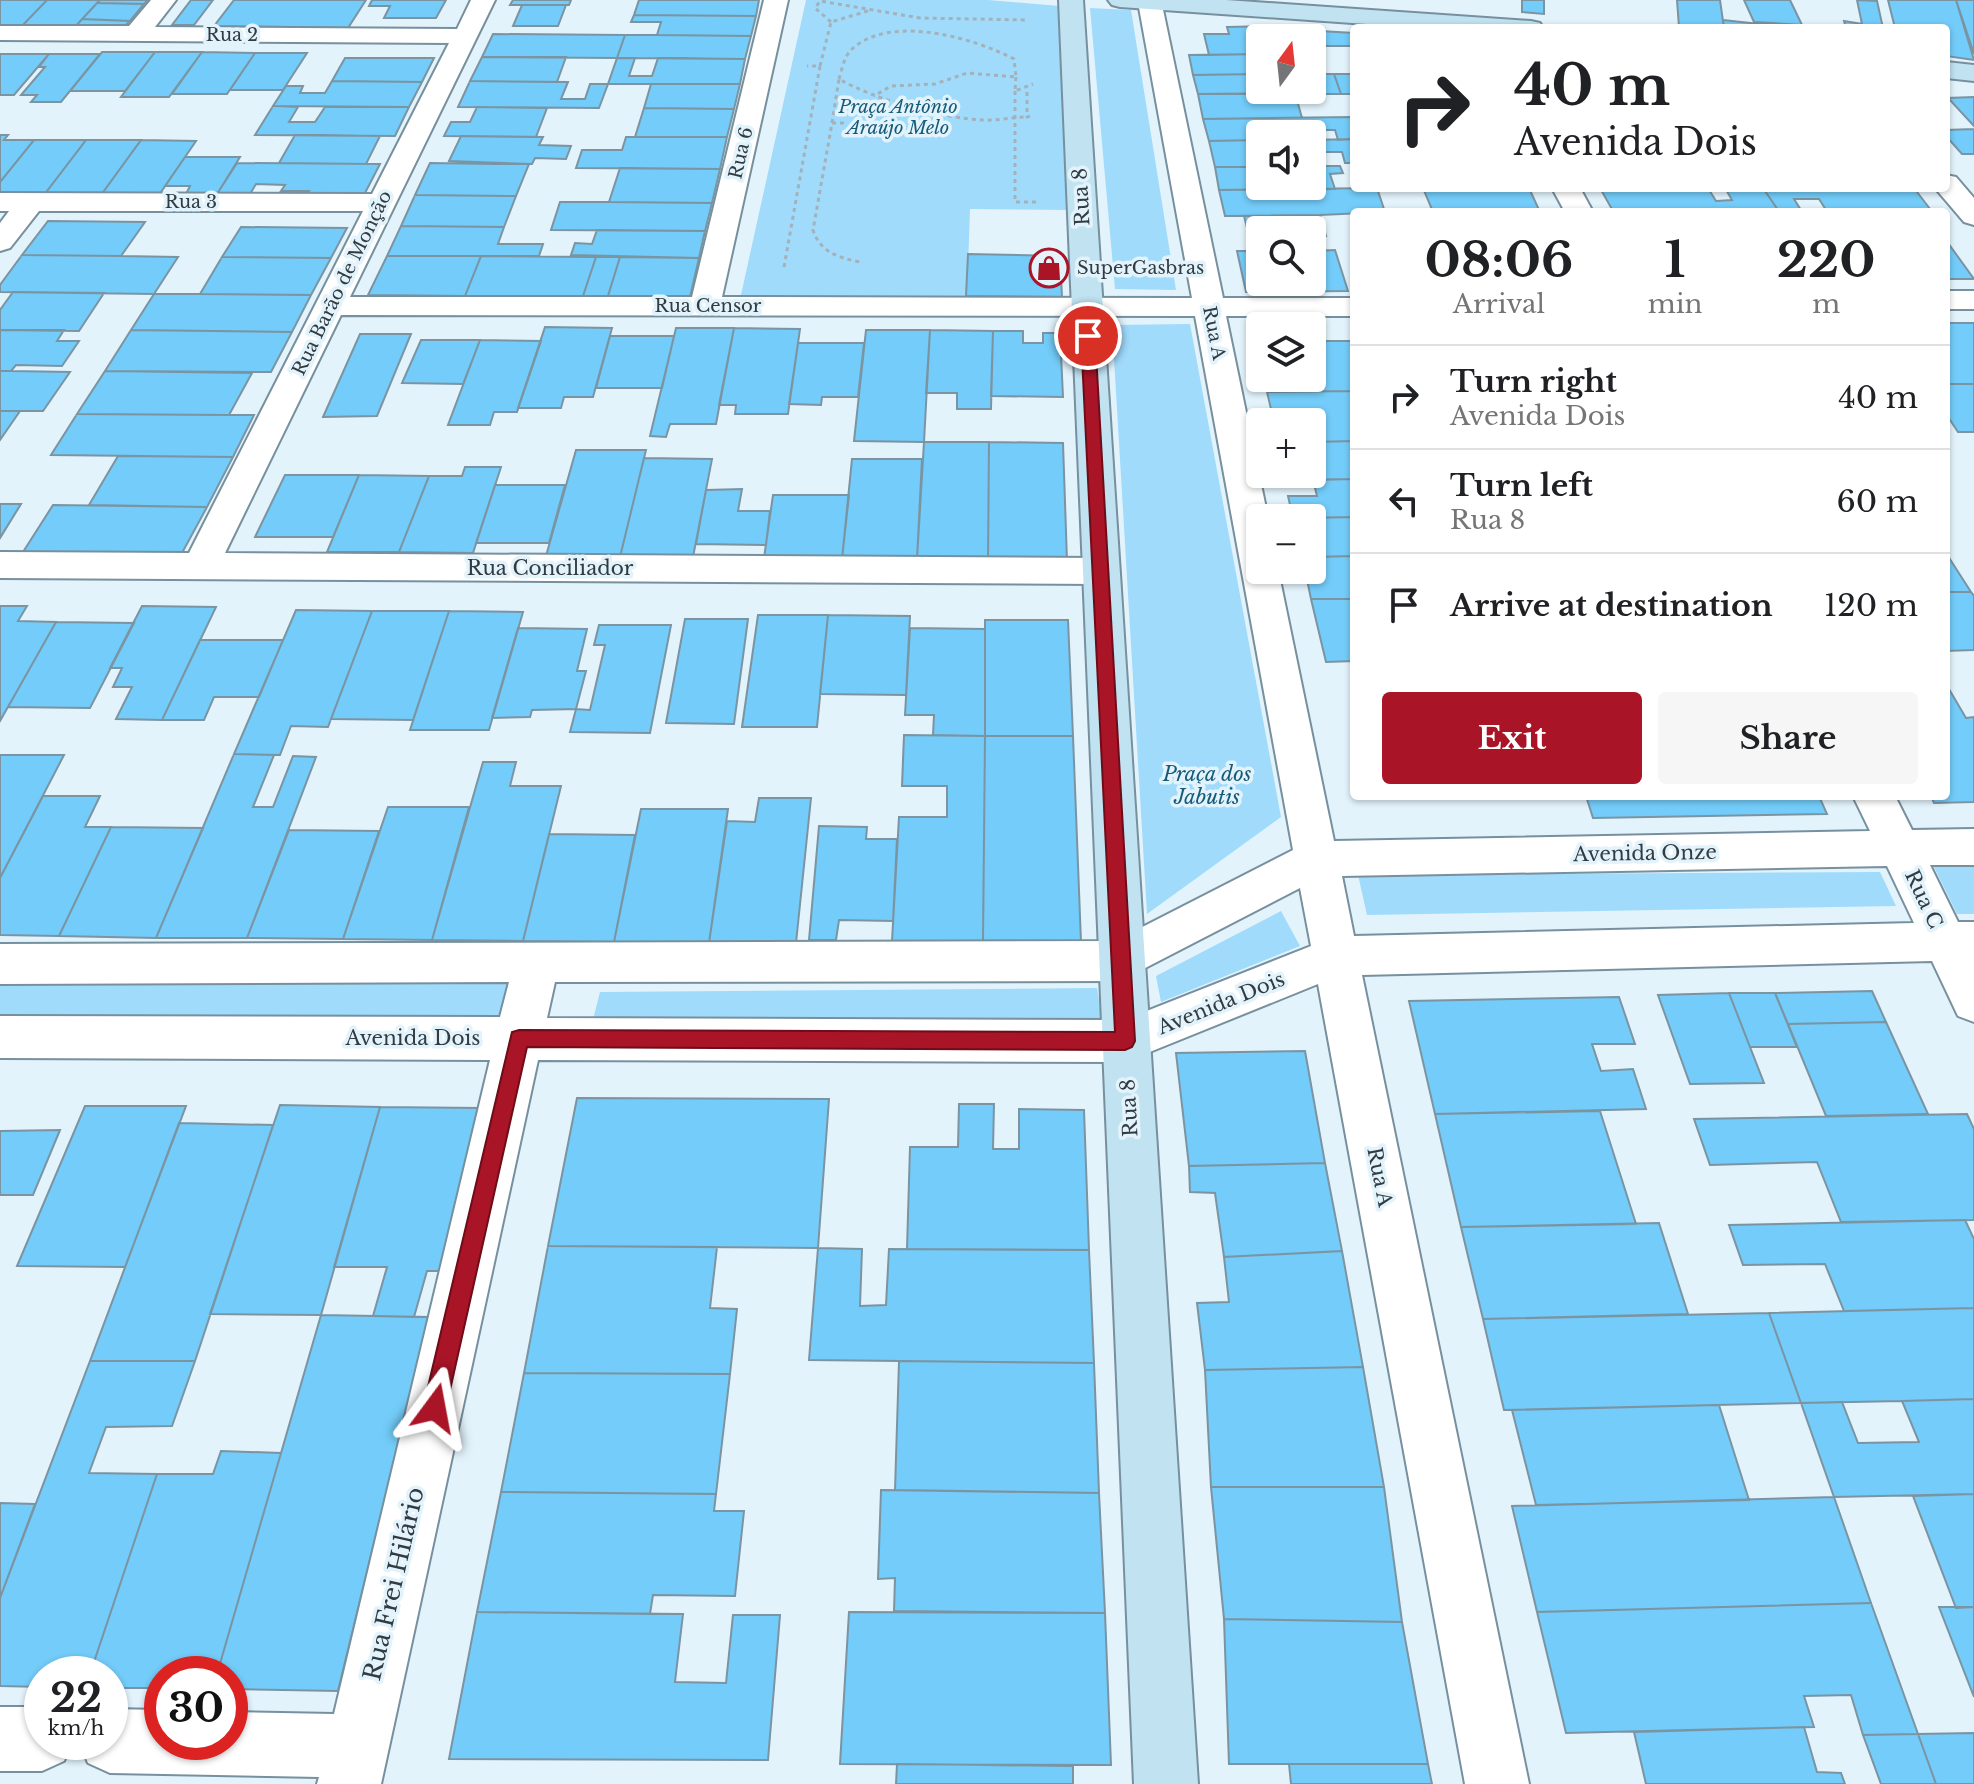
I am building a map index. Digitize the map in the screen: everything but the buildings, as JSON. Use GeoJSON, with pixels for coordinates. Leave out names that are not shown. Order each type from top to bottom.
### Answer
{"type":"FeatureCollection","features":[{"type":"Feature","properties":{"kind":"street"},"geometry":{"type":"LineString","coordinates":[[136,34],[164,0]]}},
{"type":"Feature","properties":{"kind":"street","name":"Rua Barão de Monção"},"geometry":{"type":"LineString","coordinates":[[201,566],[483,0]]}},
{"type":"Feature","properties":{"kind":"street","name":"Rua 6"},"geometry":{"type":"LineString","coordinates":[[705,306],[776,0]]}},
{"type":"Feature","properties":{"kind":"street","name":"Rua 8"},"geometry":{"type":"LineString","coordinates":[[1071,0],[1166,1784]]}},
{"type":"Feature","properties":{"kind":"street"},"geometry":{"type":"LineString","coordinates":[[1135,1],[1456,24]]}},
{"type":"Feature","properties":{"kind":"street","name":"Rua A"},"geometry":{"type":"LineString","coordinates":[[1135,1],[1209,308],[1247,504]]}},
{"type":"Feature","properties":{"kind":"street","name":"Rua 2"},"geometry":{"type":"LineString","coordinates":[[0,33],[465,36]]}},
{"type":"Feature","properties":{"kind":"street"},"geometry":{"type":"LineString","coordinates":[[1950,70],[1974,73]]}},
{"type":"Feature","properties":{"kind":"street"},"geometry":{"type":"LineString","coordinates":[[1950,188],[1974,216]]}},
{"type":"Feature","properties":{"kind":"street","name":"Rua 3"},"geometry":{"type":"LineString","coordinates":[[0,202],[381,203]]}},
{"type":"Feature","properties":{"kind":"street"},"geometry":{"type":"LineString","coordinates":[[0,242],[31,202]]}},
{"type":"Feature","properties":{"kind":"street"},"geometry":{"type":"LineString","coordinates":[[1950,300],[1974,300]]}},
{"type":"Feature","properties":{"kind":"street","name":"Rua Censor"},"geometry":{"type":"LineString","coordinates":[[330,306],[1350,307]]}},
{"type":"Feature","properties":{"kind":"street","name":"Rua Conciliador"},"geometry":{"type":"LineString","coordinates":[[0,565],[1100,571]]}},
{"type":"Feature","properties":{"kind":"street","name":"Rua A"},"geometry":{"type":"LineString","coordinates":[[1263,584],[1497,1784]]}},
{"type":"Feature","properties":{"kind":"street","name":"Rua C"},"geometry":{"type":"LineString","coordinates":[[1876,800],[1900,848],[1959,942],[1974,1001]]}},
{"type":"Feature","properties":{"kind":"street","name":"Avenida Onze"},"geometry":{"type":"LineString","coordinates":[[1316,859],[1974,847]]}},
{"type":"Feature","properties":{"kind":"street"},"geometry":{"type":"LineString","coordinates":[[0,964],[1120,961],[1316,859]]}},
{"type":"Feature","properties":{"kind":"street"},"geometry":{"type":"LineString","coordinates":[[1337,956],[1959,942]]}},
{"type":"Feature","properties":{"kind":"street","name":"Avenida Dois"},"geometry":{"type":"LineString","coordinates":[[0,1037],[1125,1041],[1337,956]]}},
{"type":"Feature","properties":{"kind":"street","name":"Rua Frei Hilário"},"geometry":{"type":"LineString","coordinates":[[353,1765],[536,963]]}},
{"type":"Feature","properties":{"kind":"street"},"geometry":{"type":"LineString","coordinates":[[0,1739],[24,1739]]}},
{"type":"Feature","properties":{"kind":"street"},"geometry":{"type":"LineString","coordinates":[[128,1743],[353,1765]]}},
{"type":"Feature","properties":{"kind":"path"},"geometry":{"type":"LineString","coordinates":[[831,22],[815,8],[820,1],[920,18],[1035,20]]}},
{"type":"Feature","properties":{"kind":"path"},"geometry":{"type":"LineString","coordinates":[[831,22],[874,9]]}},
{"type":"Feature","properties":{"kind":"path"},"geometry":{"type":"LineString","coordinates":[[782,276],[820,66],[831,22]]}},
{"type":"Feature","properties":{"kind":"path"},"geometry":{"type":"LineString","coordinates":[[873,262],[835,256],[815,239],[814,223],[839,79],[851,50],[875,38],[903,32],[946,34],[983,43],[1014,59],[1015,91],[1039,82]]}},
{"type":"Feature","properties":{"kind":"path"},"geometry":{"type":"LineString","coordinates":[[805,66],[820,66]]}},
{"type":"Feature","properties":{"kind":"path"},"geometry":{"type":"LineString","coordinates":[[874,96],[891,86],[935,84],[967,73],[1016,77]]}},
{"type":"Feature","properties":{"kind":"path"},"geometry":{"type":"LineString","coordinates":[[839,79],[859,92],[958,117],[985,120],[1027,117]]}},
{"type":"Feature","properties":{"kind":"path"},"geometry":{"type":"LineString","coordinates":[[832,123],[844,123]]}},
{"type":"Feature","properties":{"kind":"green space","name":"Praça Antônio Araújo Melo"},"geometry":{"type":"Polygon","coordinates":[[[806,0],[988,0],[1060,6],[1069,210],[970,209],[967,298],[741,295],[806,0]]]}},
{"type":"Feature","properties":{"kind":"green space"},"geometry":{"type":"Polygon","coordinates":[[[1090,8],[1131,10],[1176,290],[1115,289],[1090,8]]]}},
{"type":"Feature","properties":{"kind":"green space","name":"Praça dos Jabutis"},"geometry":{"type":"Polygon","coordinates":[[[1190,324],[1281,817],[1147,914],[1112,325],[1190,324]]]}},
{"type":"Feature","properties":{"kind":"green space"},"geometry":{"type":"Polygon","coordinates":[[[1974,860],[1974,914],[1957,914],[1931,861],[1974,860]]]}},
{"type":"Feature","properties":{"kind":"green space"},"geometry":{"type":"Polygon","coordinates":[[[1880,872],[1896,906],[1367,915],[1358,875],[1880,872]]]}},
{"type":"Feature","properties":{"kind":"green space"},"geometry":{"type":"Polygon","coordinates":[[[1281,911],[1300,946],[1161,1002],[1156,976],[1281,911]]]}},
{"type":"Feature","properties":{"kind":"green space"},"geometry":{"type":"Polygon","coordinates":[[[0,980],[531,984],[523,1028],[0,1018],[0,980]]]}},
{"type":"Feature","properties":{"kind":"green space"},"geometry":{"type":"Polygon","coordinates":[[[1097,988],[1104,1032],[590,1031],[600,992],[1097,988]]]}},
{"type":"Feature","properties":{"kind":"place","name":"SuperGasbras"},"geometry":{"type":"Point","coordinates":[1049,268]}},
{"type":"Feature","properties":{"kind":"route"},"geometry":{"type":"LineString","coordinates":[[435,1408],[519,1038],[1125,1041],[1088,336]]}}]}
